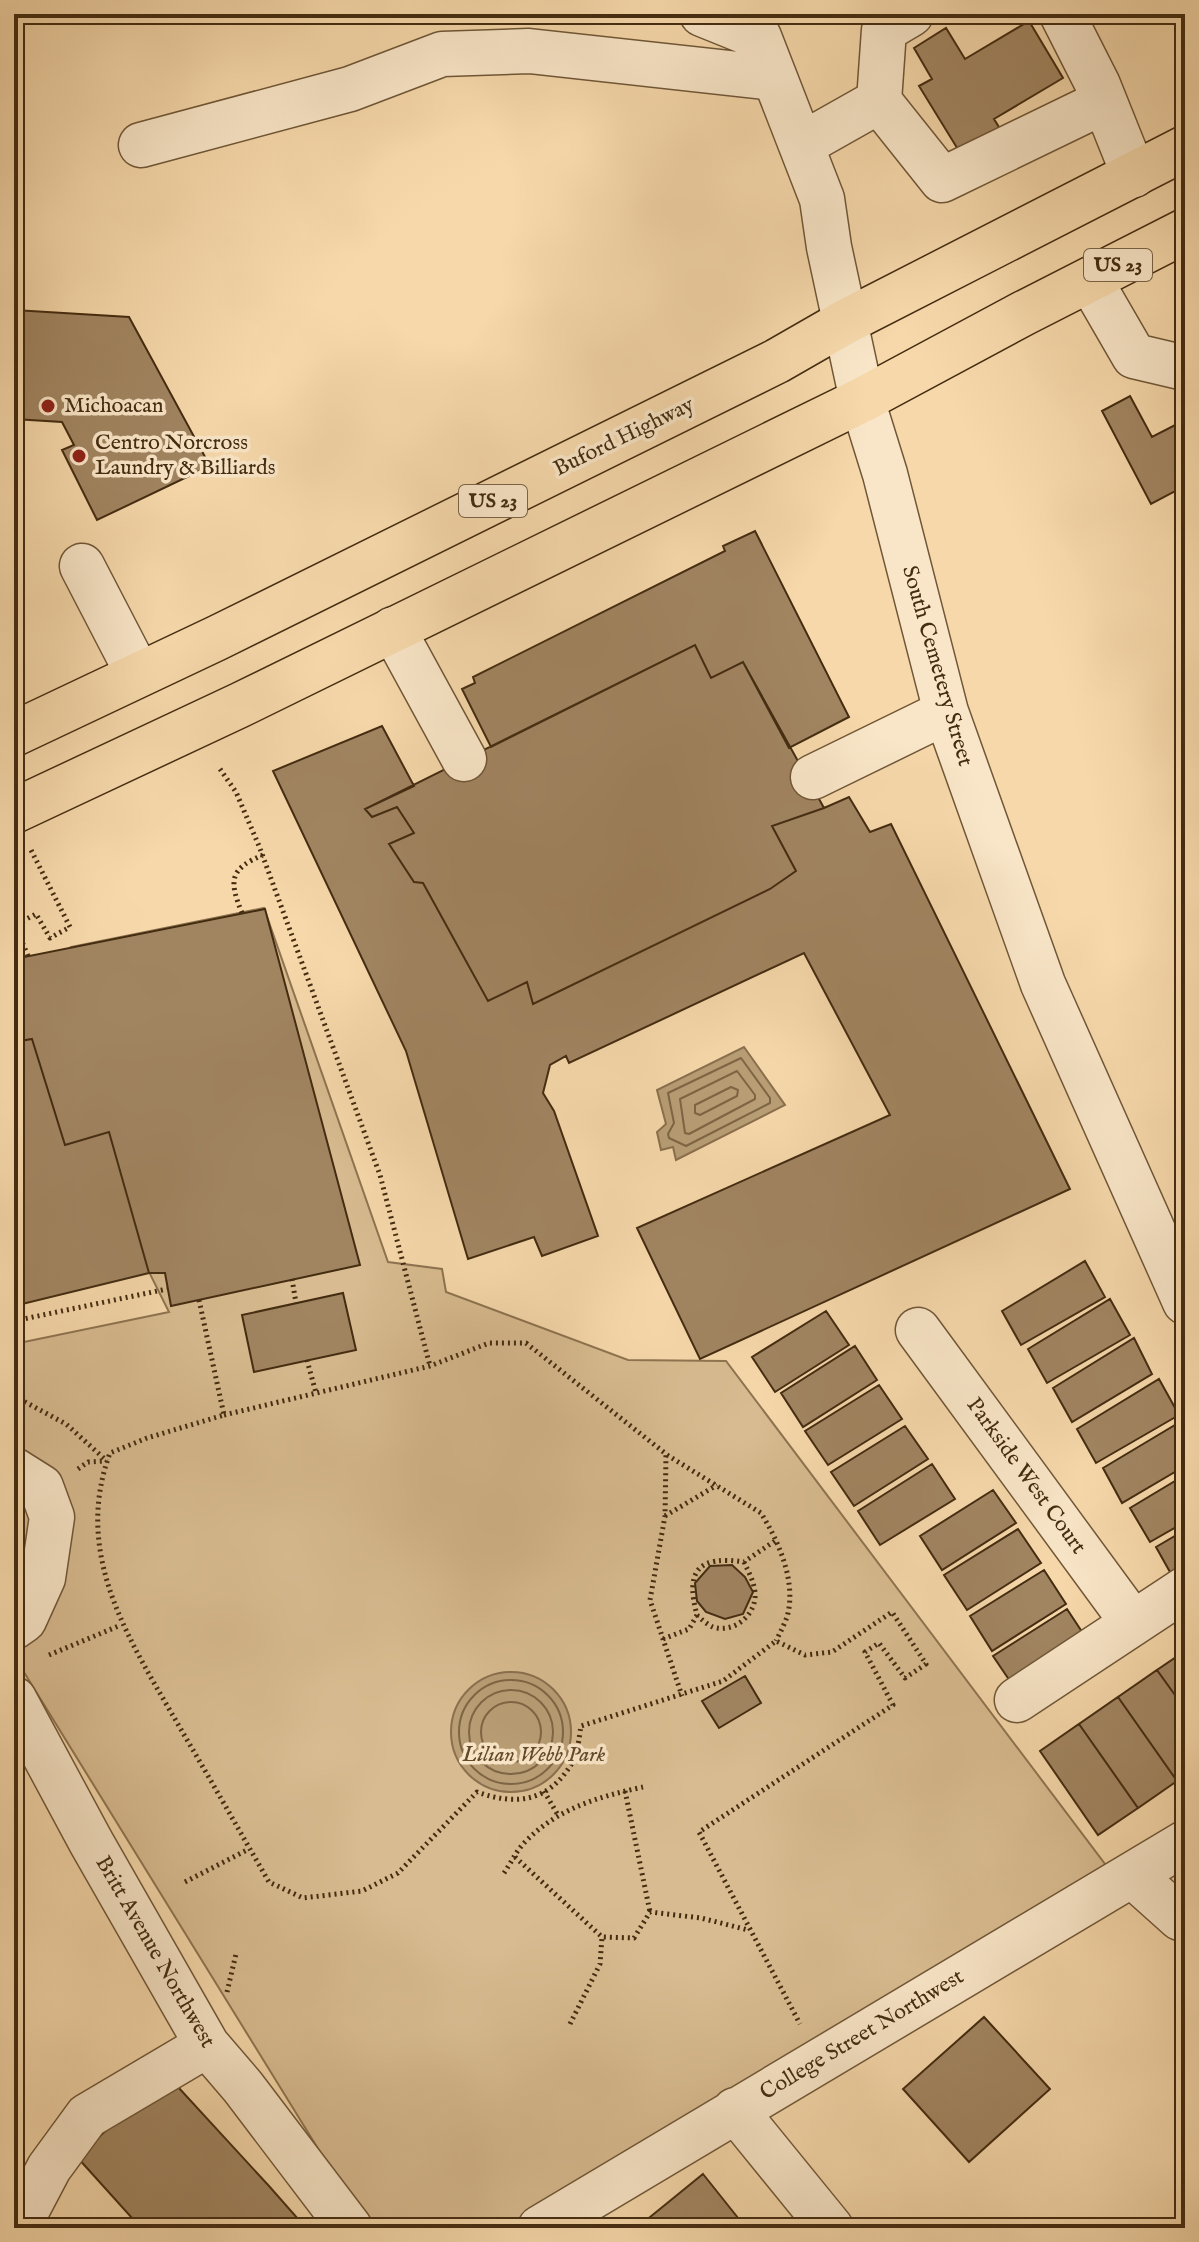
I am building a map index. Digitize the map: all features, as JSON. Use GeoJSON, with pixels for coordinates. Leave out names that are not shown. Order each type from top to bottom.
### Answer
{"type":"FeatureCollection","features":[{"type":"Feature","properties":{"kind":"main road","name":"Buford Highway"},"geometry":{"type":"LineString","coordinates":[[14,734],[217,638],[777,361],[845,322],[1185,148]]}},
{"type":"Feature","properties":{"kind":"main road","name":"US 23"},"geometry":{"type":"LineString","coordinates":[[22,831],[240,705],[862,400],[1185,231]]}},
{"type":"Feature","properties":{"kind":"street"},"geometry":{"type":"LineString","coordinates":[[702,14],[750,25]]}},
{"type":"Feature","properties":{"kind":"street"},"geometry":{"type":"LineString","coordinates":[[911,14],[884,30],[879,101],[942,180],[1103,102]]}},
{"type":"Feature","properties":{"kind":"street"},"geometry":{"type":"LineString","coordinates":[[1062,14],[1098,85],[1134,175]]}},
{"type":"Feature","properties":{"kind":"street","name":"South Cemetery Street"},"geometry":{"type":"LineString","coordinates":[[750,25],[775,78],[822,199],[862,400],[885,474],[946,712],[1043,984],[1185,1302]]}},
{"type":"Feature","properties":{"kind":"street"},"geometry":{"type":"LineString","coordinates":[[141,145],[350,89],[442,54],[529,51],[775,78]]}},
{"type":"Feature","properties":{"kind":"street"},"geometry":{"type":"LineString","coordinates":[[801,145],[879,101]]}},
{"type":"Feature","properties":{"kind":"street"},"geometry":{"type":"LineString","coordinates":[[1090,280],[1134,356],[1185,368]]}},
{"type":"Feature","properties":{"kind":"street"},"geometry":{"type":"LineString","coordinates":[[82,566],[138,674]]}},
{"type":"Feature","properties":{"kind":"street"},"geometry":{"type":"LineString","coordinates":[[393,629],[464,759]]}},
{"type":"Feature","properties":{"kind":"street"},"geometry":{"type":"LineString","coordinates":[[813,777],[946,712]]}},
{"type":"Feature","properties":{"kind":"street","name":"Parkside West Court"},"geometry":{"type":"LineString","coordinates":[[918,1330],[1133,1623]]}},
{"type":"Feature","properties":{"kind":"street"},"geometry":{"type":"LineString","coordinates":[[14,1470],[41,1487],[52,1517],[43,1578],[24,1620],[14,1627]]}},
{"type":"Feature","properties":{"kind":"street"},"geometry":{"type":"LineString","coordinates":[[1017,1700],[1185,1589]]}},
{"type":"Feature","properties":{"kind":"street","name":"Britt Avenue Northwest"},"geometry":{"type":"LineString","coordinates":[[14,1699],[91,1842],[207,2045],[243,2087],[350,2228]]}},
{"type":"Feature","properties":{"kind":"street","name":"College Street Northwest"},"geometry":{"type":"LineString","coordinates":[[540,2228],[1185,1843]]}},
{"type":"Feature","properties":{"kind":"street"},"geometry":{"type":"LineString","coordinates":[[1132,1875],[1180,1918]]}},
{"type":"Feature","properties":{"kind":"street"},"geometry":{"type":"LineString","coordinates":[[28,2208],[49,2168],[87,2116],[207,2045]]}},
{"type":"Feature","properties":{"kind":"street"},"geometry":{"type":"LineString","coordinates":[[735,2110],[831,2228]]}},
{"type":"Feature","properties":{"kind":"path"},"geometry":{"type":"LineString","coordinates":[[220,769],[236,792],[263,855],[380,1175],[430,1366]]}},
{"type":"Feature","properties":{"kind":"path"},"geometry":{"type":"LineString","coordinates":[[22,831],[70,927],[50,938],[36,914],[15,925],[28,956]]}},
{"type":"Feature","properties":{"kind":"path"},"geometry":{"type":"LineString","coordinates":[[242,913],[233,891],[237,872],[243,863],[263,855]]}},
{"type":"Feature","properties":{"kind":"path"},"geometry":{"type":"LineString","coordinates":[[292,1279],[296,1303]]}},
{"type":"Feature","properties":{"kind":"path"},"geometry":{"type":"LineString","coordinates":[[14,1321],[167,1289]]}},
{"type":"Feature","properties":{"kind":"path"},"geometry":{"type":"LineString","coordinates":[[199,1300],[224,1415]]}},
{"type":"Feature","properties":{"kind":"path"},"geometry":{"type":"LineString","coordinates":[[489,1343],[526,1343],[666,1454],[761,1513],[776,1540],[788,1579],[788,1615],[776,1641],[723,1681],[581,1726],[573,1762],[544,1791],[524,1801],[477,1792],[398,1873],[362,1891],[303,1898],[269,1882],[122,1625],[100,1553],[97,1519],[99,1485],[110,1453],[147,1438],[224,1415],[430,1366],[489,1343]]}},
{"type":"Feature","properties":{"kind":"path"},"geometry":{"type":"LineString","coordinates":[[307,1360],[316,1393]]}},
{"type":"Feature","properties":{"kind":"path"},"geometry":{"type":"LineString","coordinates":[[14,1396],[66,1424],[107,1461]]}},
{"type":"Feature","properties":{"kind":"path"},"geometry":{"type":"LineString","coordinates":[[666,1454],[665,1516],[650,1600],[682,1696]]}},
{"type":"Feature","properties":{"kind":"path"},"geometry":{"type":"LineString","coordinates":[[88,1462],[107,1461]]}},
{"type":"Feature","properties":{"kind":"path"},"geometry":{"type":"LineString","coordinates":[[665,1516],[717,1485]]}},
{"type":"Feature","properties":{"kind":"path"},"geometry":{"type":"LineString","coordinates":[[744,1562],[755,1587],[755,1601],[744,1619],[732,1627],[712,1627],[697,1615],[691,1587],[697,1572],[713,1560],[744,1562],[776,1540]]}},
{"type":"Feature","properties":{"kind":"path"},"geometry":{"type":"LineString","coordinates":[[776,1641],[805,1655],[832,1652],[892,1612],[926,1664],[905,1678],[879,1643],[865,1652],[893,1705],[699,1832],[804,2031]]}},
{"type":"Feature","properties":{"kind":"path"},"geometry":{"type":"LineString","coordinates":[[663,1639],[689,1629],[697,1615]]}},
{"type":"Feature","properties":{"kind":"path"},"geometry":{"type":"LineString","coordinates":[[45,1657],[122,1625]]}},
{"type":"Feature","properties":{"kind":"path"},"geometry":{"type":"LineString","coordinates":[[504,1873],[523,1844],[559,1817],[592,1798],[643,1787]]}},
{"type":"Feature","properties":{"kind":"path"},"geometry":{"type":"LineString","coordinates":[[544,1791],[559,1817]]}},
{"type":"Feature","properties":{"kind":"path"},"geometry":{"type":"LineString","coordinates":[[515,1857],[602,1937],[634,1938],[650,1912],[625,1791]]}},
{"type":"Feature","properties":{"kind":"path"},"geometry":{"type":"LineString","coordinates":[[185,1882],[249,1849]]}},
{"type":"Feature","properties":{"kind":"path"},"geometry":{"type":"LineString","coordinates":[[650,1912],[701,1918],[749,1930]]}},
{"type":"Feature","properties":{"kind":"path"},"geometry":{"type":"LineString","coordinates":[[570,2024],[600,1964],[602,1937]]}},
{"type":"Feature","properties":{"kind":"green space","name":"Lilian Webb Park"},"geometry":{"type":"Polygon","coordinates":[[[264,908],[388,1262],[442,1269],[446,1292],[628,1360],[726,1361],[1108,1868],[522,2228],[367,2228],[14,1656],[14,1344],[169,1312],[149,1272],[71,947],[264,908]]]}},
{"type":"Feature","properties":{"kind":"water"},"geometry":{"type":"Polygon","coordinates":[[[744,1047],[785,1105],[676,1160],[673,1147],[661,1150],[657,1132],[666,1124],[657,1090],[744,1047]]]}},
{"type":"Feature","properties":{"kind":"water"},"geometry":{"type":"Polygon","coordinates":[[[511,1672],[534,1676],[554,1689],[567,1709],[571,1732],[567,1755],[554,1775],[534,1788],[511,1792],[488,1788],[468,1775],[455,1755],[451,1732],[455,1709],[468,1689],[488,1676],[511,1672]]]}},
{"type":"Feature","properties":{"kind":"building"},"geometry":{"type":"Polygon","coordinates":[[[1029,21],[1063,78],[994,119],[1002,132],[962,156],[919,86],[932,79],[914,48],[946,28],[965,59],[1029,21]]]}},
{"type":"Feature","properties":{"kind":"building"},"geometry":{"type":"Polygon","coordinates":[[[14,310],[129,317],[210,466],[97,520],[62,450],[74,445],[62,422],[14,419],[14,310]]]}},
{"type":"Feature","properties":{"kind":"building"},"geometry":{"type":"Polygon","coordinates":[[[1130,396],[1152,437],[1185,420],[1185,486],[1151,504],[1102,411],[1130,396]]]}},
{"type":"Feature","properties":{"kind":"building"},"geometry":{"type":"Polygon","coordinates":[[[755,531],[849,717],[789,748],[743,662],[711,678],[695,645],[491,747],[462,689],[475,683],[473,677],[725,551],[723,546],[755,531]]]}},
{"type":"Feature","properties":{"kind":"building"},"geometry":{"type":"Polygon","coordinates":[[[695,645],[711,678],[743,662],[824,808],[772,826],[796,871],[770,889],[533,1004],[527,982],[488,1001],[423,883],[414,882],[389,844],[414,833],[397,807],[372,817],[365,809],[695,645]]]}},
{"type":"Feature","properties":{"kind":"building"},"geometry":{"type":"Polygon","coordinates":[[[382,726],[414,786],[365,809],[372,817],[397,807],[414,833],[389,844],[414,882],[423,883],[488,1001],[527,982],[533,1004],[770,889],[796,871],[772,826],[849,797],[870,832],[891,824],[1070,1189],[700,1359],[637,1228],[890,1115],[804,953],[569,1063],[566,1056],[550,1065],[543,1093],[554,1111],[598,1236],[542,1256],[534,1237],[468,1259],[406,1051],[273,771],[382,726]]]}},
{"type":"Feature","properties":{"kind":"building"},"geometry":{"type":"Polygon","coordinates":[[[265,909],[360,1265],[171,1306],[165,1273],[149,1273],[14,1306],[14,959],[265,909]]]}},
{"type":"Feature","properties":{"kind":"building"},"geometry":{"type":"Polygon","coordinates":[[[32,1039],[65,1145],[109,1132],[149,1273],[14,1306],[14,1042],[32,1039]]]}},
{"type":"Feature","properties":{"kind":"building"},"geometry":{"type":"Polygon","coordinates":[[[1085,1261],[1105,1297],[1021,1345],[1002,1311],[1085,1261]]]}},
{"type":"Feature","properties":{"kind":"building"},"geometry":{"type":"Polygon","coordinates":[[[343,1293],[356,1350],[254,1372],[242,1315],[343,1293]]]}},
{"type":"Feature","properties":{"kind":"building"},"geometry":{"type":"Polygon","coordinates":[[[1110,1299],[1130,1335],[1047,1383],[1028,1349],[1110,1299]]]}},
{"type":"Feature","properties":{"kind":"building"},"geometry":{"type":"Polygon","coordinates":[[[826,1311],[849,1345],[775,1392],[752,1357],[826,1311]]]}},
{"type":"Feature","properties":{"kind":"building"},"geometry":{"type":"Polygon","coordinates":[[[1134,1338],[1152,1374],[1072,1422],[1053,1388],[1134,1338]]]}},
{"type":"Feature","properties":{"kind":"building"},"geometry":{"type":"Polygon","coordinates":[[[855,1346],[877,1380],[803,1427],[781,1393],[855,1346]]]}},
{"type":"Feature","properties":{"kind":"building"},"geometry":{"type":"Polygon","coordinates":[[[1159,1379],[1179,1415],[1096,1463],[1077,1429],[1159,1379]]]}},
{"type":"Feature","properties":{"kind":"building"},"geometry":{"type":"Polygon","coordinates":[[[879,1385],[902,1419],[828,1465],[805,1431],[879,1385]]]}},
{"type":"Feature","properties":{"kind":"building"},"geometry":{"type":"Polygon","coordinates":[[[1185,1419],[1185,1466],[1122,1503],[1103,1468],[1185,1419]]]}},
{"type":"Feature","properties":{"kind":"building"},"geometry":{"type":"Polygon","coordinates":[[[905,1426],[928,1459],[854,1506],[831,1472],[905,1426]]]}},
{"type":"Feature","properties":{"kind":"building"},"geometry":{"type":"Polygon","coordinates":[[[932,1464],[955,1499],[880,1545],[858,1511],[932,1464]]]}},
{"type":"Feature","properties":{"kind":"building"},"geometry":{"type":"Polygon","coordinates":[[[1185,1475],[1185,1522],[1150,1542],[1130,1508],[1185,1475]]]}},
{"type":"Feature","properties":{"kind":"building"},"geometry":{"type":"Polygon","coordinates":[[[993,1490],[1016,1523],[942,1570],[920,1536],[993,1490]]]}},
{"type":"Feature","properties":{"kind":"building"},"geometry":{"type":"Polygon","coordinates":[[[1018,1529],[1041,1563],[967,1610],[944,1575],[1018,1529]]]}},
{"type":"Feature","properties":{"kind":"building"},"geometry":{"type":"Polygon","coordinates":[[[1185,1530],[1185,1576],[1175,1581],[1156,1547],[1185,1530]]]}},
{"type":"Feature","properties":{"kind":"building"},"geometry":{"type":"Polygon","coordinates":[[[732,1565],[745,1577],[753,1592],[743,1614],[725,1619],[706,1612],[697,1601],[695,1583],[710,1566],[732,1565]]]}},
{"type":"Feature","properties":{"kind":"building"},"geometry":{"type":"Polygon","coordinates":[[[1044,1570],[1066,1604],[992,1651],[970,1616],[1044,1570]]]}},
{"type":"Feature","properties":{"kind":"building"},"geometry":{"type":"Polygon","coordinates":[[[1067,1609],[1090,1644],[1016,1690],[993,1656],[1067,1609]]]}},
{"type":"Feature","properties":{"kind":"building"},"geometry":{"type":"Polygon","coordinates":[[[1185,1651],[1185,1709],[1157,1670],[1185,1651]]]}},
{"type":"Feature","properties":{"kind":"building"},"geometry":{"type":"Polygon","coordinates":[[[1157,1670],[1185,1709],[1185,1775],[1177,1781],[1118,1697],[1157,1670]]]}},
{"type":"Feature","properties":{"kind":"building"},"geometry":{"type":"Polygon","coordinates":[[[745,1676],[761,1703],[719,1728],[702,1701],[745,1676]]]}},
{"type":"Feature","properties":{"kind":"building"},"geometry":{"type":"Polygon","coordinates":[[[1118,1697],[1177,1781],[1138,1808],[1079,1724],[1118,1697]]]}},
{"type":"Feature","properties":{"kind":"building"},"geometry":{"type":"Polygon","coordinates":[[[1079,1724],[1138,1808],[1098,1835],[1040,1751],[1079,1724]]]}},
{"type":"Feature","properties":{"kind":"building"},"geometry":{"type":"Polygon","coordinates":[[[984,2017],[1050,2089],[969,2162],[903,2089],[984,2017]]]}},
{"type":"Feature","properties":{"kind":"building"},"geometry":{"type":"Polygon","coordinates":[[[167,2075],[306,2228],[141,2228],[77,2157],[167,2075]]]}},
{"type":"Feature","properties":{"kind":"building"},"geometry":{"type":"Polygon","coordinates":[[[703,2174],[746,2228],[639,2226],[703,2174]]]}},
{"type":"Feature","properties":{"kind":"place","name":"Michoacan"},"geometry":{"type":"Point","coordinates":[48,406]}},
{"type":"Feature","properties":{"kind":"place","name":"Centro Norcross Laundry & Billiards"},"geometry":{"type":"Point","coordinates":[79,456]}}]}
